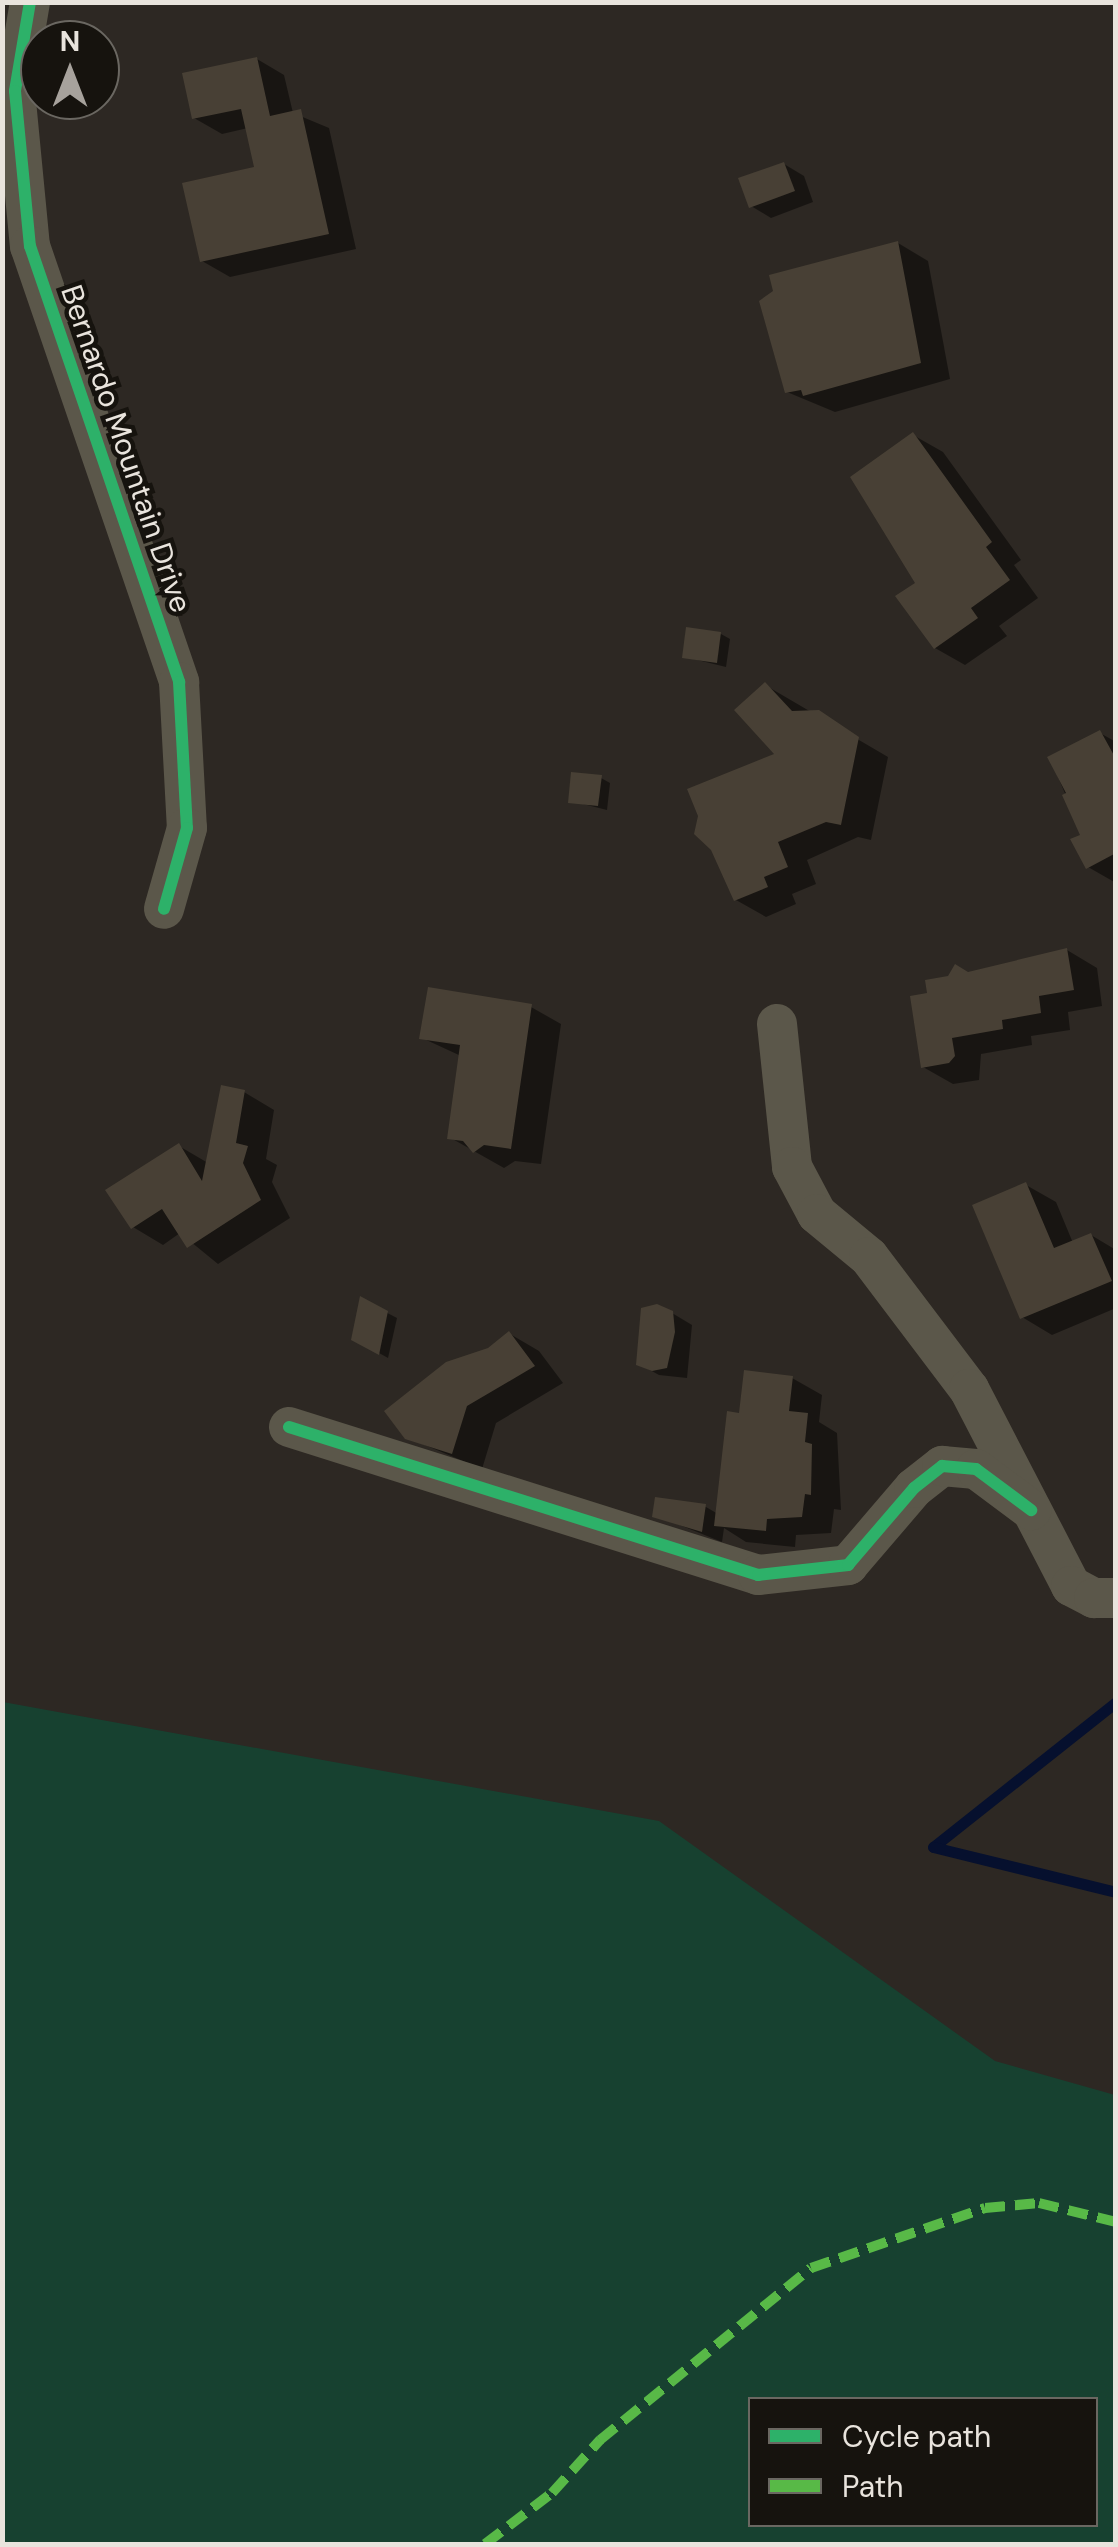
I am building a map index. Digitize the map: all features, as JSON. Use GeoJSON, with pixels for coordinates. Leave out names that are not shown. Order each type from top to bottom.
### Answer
{"type":"FeatureCollection","features":[{"type":"Feature","properties":{"kind":"street","name":"Bernardo Mountain Drive"},"geometry":{"type":"LineString","coordinates":[[30,2],[15,91],[30,246],[179,682],[187,828],[164,909]]}},
{"type":"Feature","properties":{"kind":"street"},"geometry":{"type":"LineString","coordinates":[[777,1024],[792,1167],[817,1214],[869,1257],[969,1389],[1071,1586],[1094,1598],[1116,1598]]}},
{"type":"Feature","properties":{"kind":"street"},"geometry":{"type":"LineString","coordinates":[[288,1427],[758,1575],[848,1565],[942,1466],[976,1468],[1032,1510]]}},
{"type":"Feature","properties":{"kind":"green space"},"geometry":{"type":"Polygon","coordinates":[[[3,1702],[659,1821],[995,2061],[1115,2095],[1115,2544],[3,2544],[3,1702]]]}},
{"type":"Feature","properties":{"kind":"building"},"geometry":{"type":"Polygon","coordinates":[[[257,57],[270,116],[301,109],[329,234],[200,262],[182,183],[254,167],[241,109],[192,119],[182,73],[257,57]]]}},
{"type":"Feature","properties":{"kind":"building"},"geometry":{"type":"Polygon","coordinates":[[[784,162],[795,191],[749,208],[738,178],[784,162]]]}},
{"type":"Feature","properties":{"kind":"building"},"geometry":{"type":"Polygon","coordinates":[[[898,241],[921,363],[803,396],[801,390],[785,393],[759,301],[773,291],[769,275],[898,241]]]}},
{"type":"Feature","properties":{"kind":"building"},"geometry":{"type":"Polygon","coordinates":[[[913,432],[992,542],[986,547],[1010,580],[971,608],[978,618],[934,649],[895,596],[915,583],[850,477],[913,432]]]}},
{"type":"Feature","properties":{"kind":"building"},"geometry":{"type":"Polygon","coordinates":[[[686,627],[721,632],[717,663],[682,658],[686,627]]]}},
{"type":"Feature","properties":{"kind":"building"},"geometry":{"type":"Polygon","coordinates":[[[765,682],[792,711],[819,710],[859,737],[841,825],[826,822],[778,842],[788,867],[764,877],[768,887],[734,901],[711,850],[694,834],[698,816],[687,789],[774,754],[734,710],[765,682]]]}},
{"type":"Feature","properties":{"kind":"building"},"geometry":{"type":"Polygon","coordinates":[[[1100,730],[1116,759],[1116,853],[1086,869],[1070,839],[1080,835],[1062,795],[1066,793],[1047,757],[1100,730]]]}},
{"type":"Feature","properties":{"kind":"building"},"geometry":{"type":"Polygon","coordinates":[[[571,772],[602,775],[598,806],[568,803],[571,772]]]}},
{"type":"Feature","properties":{"kind":"building"},"geometry":{"type":"Polygon","coordinates":[[[1067,948],[1074,990],[1039,996],[1041,1013],[1002,1020],[1003,1029],[952,1038],[955,1056],[949,1063],[921,1068],[910,996],[927,993],[925,980],[948,976],[955,964],[968,972],[1067,948]]]}},
{"type":"Feature","properties":{"kind":"building"},"geometry":{"type":"Polygon","coordinates":[[[428,987],[532,1004],[511,1149],[484,1145],[473,1153],[463,1141],[447,1139],[460,1045],[419,1039],[428,987]]]}},
{"type":"Feature","properties":{"kind":"building"},"geometry":{"type":"Polygon","coordinates":[[[221,1085],[245,1090],[236,1143],[248,1146],[243,1163],[261,1200],[187,1248],[162,1209],[131,1229],[105,1190],[179,1143],[202,1181],[221,1085]]]}},
{"type":"Feature","properties":{"kind":"building"},"geometry":{"type":"Polygon","coordinates":[[[1026,1182],[1054,1248],[1091,1233],[1112,1281],[1020,1319],[972,1205],[1026,1182]]]}},
{"type":"Feature","properties":{"kind":"building"},"geometry":{"type":"Polygon","coordinates":[[[360,1296],[388,1311],[379,1355],[351,1340],[360,1296]]]}},
{"type":"Feature","properties":{"kind":"building"},"geometry":{"type":"Polygon","coordinates":[[[657,1304],[673,1311],[675,1332],[667,1368],[652,1371],[636,1365],[641,1308],[657,1304]]]}},
{"type":"Feature","properties":{"kind":"building"},"geometry":{"type":"Polygon","coordinates":[[[509,1331],[535,1366],[467,1406],[452,1454],[405,1439],[384,1411],[446,1362],[488,1348],[509,1331]]]}},
{"type":"Feature","properties":{"kind":"building"},"geometry":{"type":"Polygon","coordinates":[[[744,1370],[793,1376],[789,1411],[808,1413],[805,1442],[812,1444],[811,1495],[805,1494],[802,1517],[767,1519],[766,1531],[714,1526],[727,1411],[739,1413],[744,1370]]]}},
{"type":"Feature","properties":{"kind":"building"},"geometry":{"type":"Polygon","coordinates":[[[655,1497],[706,1504],[702,1532],[652,1517],[655,1497]]]}},
{"type":"Feature","properties":{"kind":"waterway"},"geometry":{"type":"LineString","coordinates":[[1116,1702],[933,1847],[1116,1892]]}},
{"type":"Feature","properties":{"kind":"marked path"},"geometry":{"type":"LineString","coordinates":[[485,2544],[552,2493],[600,2440],[811,2268],[985,2208],[1039,2203],[1116,2222]]}},
{"type":"Feature","properties":{"kind":"cycle path"},"geometry":{"type":"LineString","coordinates":[[30,2],[15,91],[30,246],[179,682],[187,828],[164,909]]}},
{"type":"Feature","properties":{"kind":"cycle path"},"geometry":{"type":"LineString","coordinates":[[289,1427],[758,1575],[848,1565],[914,1488],[942,1466],[976,1469],[1031,1510]]}}]}
